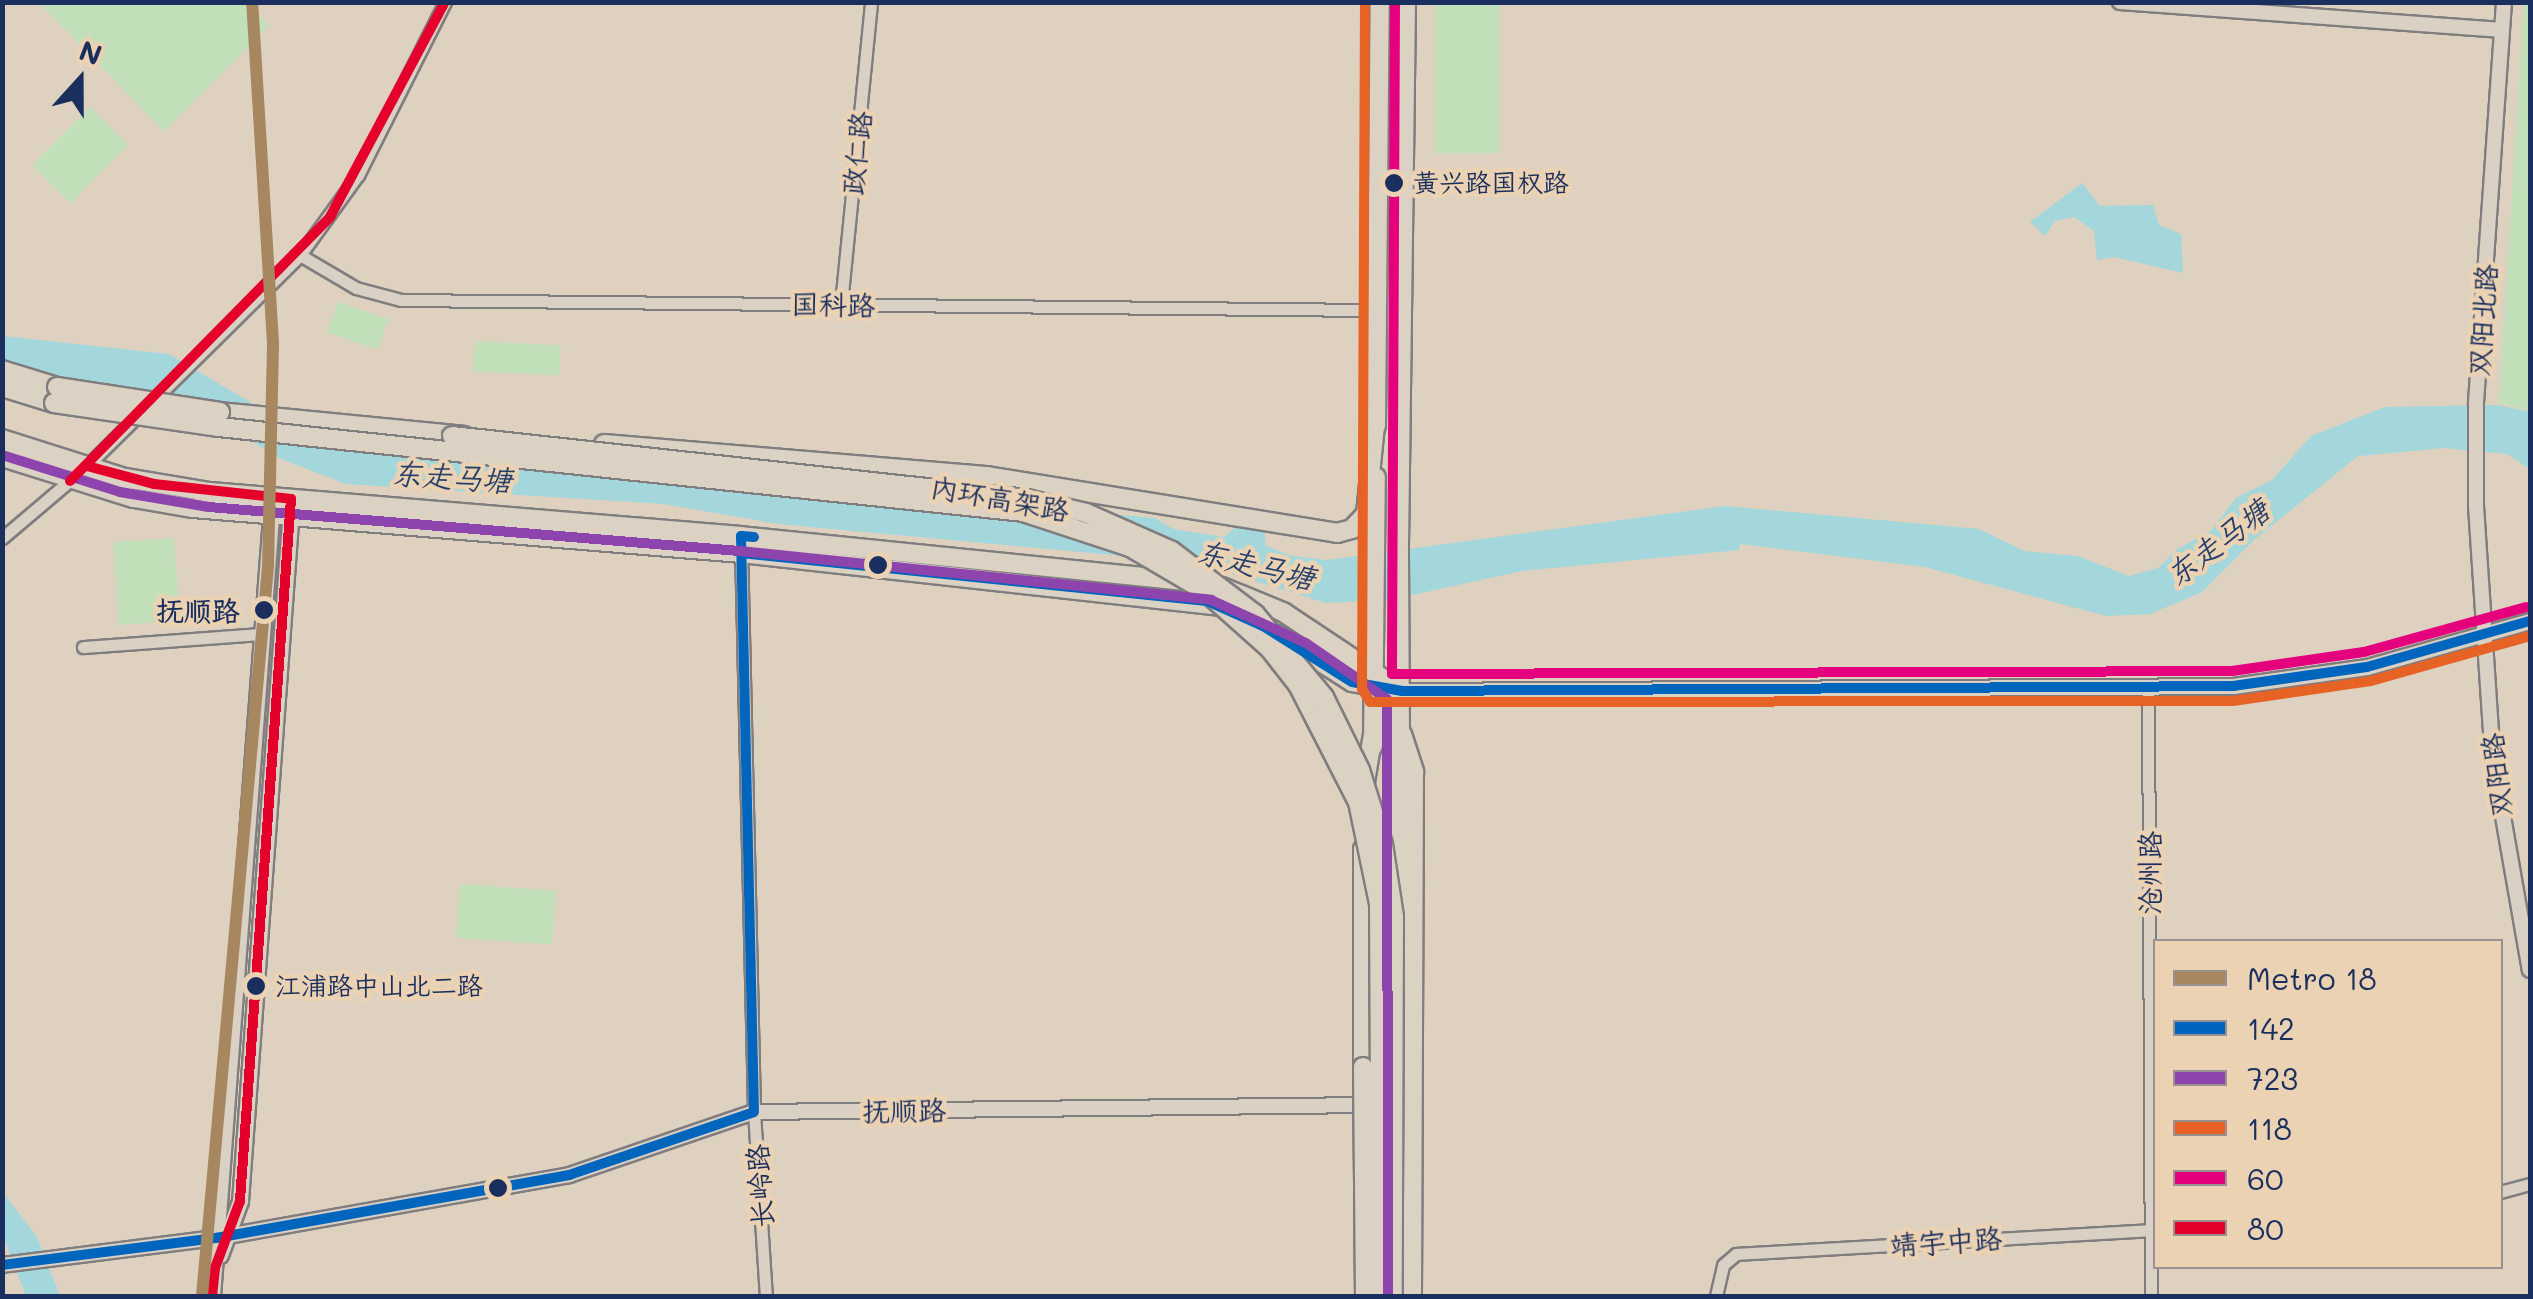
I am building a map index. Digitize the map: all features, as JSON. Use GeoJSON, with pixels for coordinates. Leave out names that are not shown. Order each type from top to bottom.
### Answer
{"type":"FeatureCollection","features":[{"type":"Feature","properties":{"kind":"main road"},"geometry":{"type":"LineString","coordinates":[[1368,1296],[1379,603],[1376,310],[1380,2]]}},
{"type":"Feature","properties":{"kind":"main road"},"geometry":{"type":"LineString","coordinates":[[1403,1296],[1399,546],[1406,2]]}},
{"type":"Feature","properties":{"kind":"main road","name":"内环高架路"},"geometry":{"type":"LineString","coordinates":[[2,370],[108,397],[1027,499],[1086,513],[1172,551],[1255,614],[1324,698],[1360,770],[1384,844],[1394,917],[1393,1296]]}},
{"type":"Feature","properties":{"kind":"main road","name":"内环高架路"},"geometry":{"type":"LineString","coordinates":[[2,388],[85,410],[202,425],[1023,512],[1130,547],[1205,591],[1269,648],[1298,685],[1358,802],[1378,904],[1381,1296]]}},
{"type":"Feature","properties":{"kind":"main road"},"geometry":{"type":"LineString","coordinates":[[452,436],[920,468],[1337,533],[1352,529],[1368,502],[1376,415]]}},
{"type":"Feature","properties":{"kind":"main road"},"geometry":{"type":"LineString","coordinates":[[2,438],[154,484],[281,508]]}},
{"type":"Feature","properties":{"kind":"main road"},"geometry":{"type":"LineString","coordinates":[[2,458],[134,498],[1216,585],[1283,612],[1377,682],[1402,691],[2148,689],[2294,680],[2484,637],[2530,621]]}},
{"type":"Feature","properties":{"kind":"main road"},"geometry":{"type":"LineString","coordinates":[[212,1296],[223,1236],[240,1201],[281,508]]}},
{"type":"Feature","properties":{"kind":"main road"},"geometry":{"type":"LineString","coordinates":[[741,544],[1208,601],[1262,626],[1352,682],[1377,682]]}},
{"type":"Feature","properties":{"kind":"main road"},"geometry":{"type":"LineString","coordinates":[[1368,1296],[1363,802],[1374,734]]}},
{"type":"Feature","properties":{"kind":"main road"},"geometry":{"type":"LineString","coordinates":[[1402,734],[1414,766],[1412,1296]]}},
{"type":"Feature","properties":{"kind":"street"},"geometry":{"type":"LineString","coordinates":[[2,538],[86,466],[300,255],[358,175],[445,2]]}},
{"type":"Feature","properties":{"kind":"street","name":"政仁路"},"geometry":{"type":"LineString","coordinates":[[841,304],[871,2]]}},
{"type":"Feature","properties":{"kind":"street"},"geometry":{"type":"LineString","coordinates":[[2120,2],[2502,30]]}},
{"type":"Feature","properties":{"kind":"street","name":"双阳北路"},"geometry":{"type":"LineString","coordinates":[[2484,637],[2474,452],[2504,2]]}},
{"type":"Feature","properties":{"kind":"street","name":"国科路"},"geometry":{"type":"LineString","coordinates":[[300,255],[356,288],[401,300],[1376,310]]}},
{"type":"Feature","properties":{"kind":"street","name":"长岭路"},"geometry":{"type":"LineString","coordinates":[[741,544],[754,1112],[766,1296]]}},
{"type":"Feature","properties":{"kind":"street"},"geometry":{"type":"LineString","coordinates":[[83,647],[262,634]]}},
{"type":"Feature","properties":{"kind":"street","name":"双阳路"},"geometry":{"type":"LineString","coordinates":[[2484,637],[2501,823],[2530,970]]}},
{"type":"Feature","properties":{"kind":"street","name":"沧州路"},"geometry":{"type":"LineString","coordinates":[[2148,689],[2152,1296]]}},
{"type":"Feature","properties":{"kind":"street","name":"抚顺路"},"geometry":{"type":"LineString","coordinates":[[8,1264],[223,1236],[569,1174],[754,1112],[1404,1104]]}},
{"type":"Feature","properties":{"kind":"street"},"geometry":{"type":"LineString","coordinates":[[2503,1191],[2530,1184]]}},
{"type":"Feature","properties":{"kind":"street","name":"靖宇中路"},"geometry":{"type":"LineString","coordinates":[[1716,1296],[1723,1265],[1736,1254],[2153,1230]]}},
{"type":"Feature","properties":{"kind":"green space"},"geometry":{"type":"Polygon","coordinates":[[[39,3],[246,3],[270,25],[164,131],[39,3]]]}},
{"type":"Feature","properties":{"kind":"green space"},"geometry":{"type":"Polygon","coordinates":[[[1435,3],[1500,3],[1500,153],[1435,153],[1435,3]]]}},
{"type":"Feature","properties":{"kind":"green space"},"geometry":{"type":"Polygon","coordinates":[[[2524,3],[2530,3],[2530,411],[2499,403],[2524,3]]]}},
{"type":"Feature","properties":{"kind":"green space"},"geometry":{"type":"Polygon","coordinates":[[[90,107],[128,145],[70,203],[32,165],[90,107]]]}},
{"type":"Feature","properties":{"kind":"green space"},"geometry":{"type":"Polygon","coordinates":[[[338,302],[388,319],[378,350],[328,332],[338,302]]]}},
{"type":"Feature","properties":{"kind":"green space"},"geometry":{"type":"Polygon","coordinates":[[[475,341],[561,346],[559,375],[473,371],[475,341]]]}},
{"type":"Feature","properties":{"kind":"green space"},"geometry":{"type":"Polygon","coordinates":[[[174,538],[180,621],[119,625],[113,542],[174,538]]]}},
{"type":"Feature","properties":{"kind":"green space"},"geometry":{"type":"Polygon","coordinates":[[[460,884],[556,891],[552,945],[456,938],[460,884]]]}},
{"type":"Feature","properties":{"kind":"water"},"geometry":{"type":"Polygon","coordinates":[[[2082,183],[2100,206],[2153,205],[2159,225],[2181,234],[2183,273],[2114,257],[2097,260],[2094,231],[2074,217],[2055,221],[2045,236],[2030,222],[2082,183]]]}},
{"type":"Feature","properties":{"kind":"water","name":"东走马塘"},"geometry":{"type":"Polygon","coordinates":[[[2,336],[169,354],[317,442],[1155,518],[1173,529],[1224,537],[1237,526],[1264,530],[1266,546],[1291,556],[1327,560],[1725,506],[1979,529],[2024,551],[2077,556],[2129,576],[2158,568],[2179,548],[2211,531],[2236,498],[2272,480],[2311,436],[2385,407],[2498,405],[2530,412],[2530,469],[2507,454],[2444,448],[2358,456],[2254,540],[2202,592],[2150,614],[2106,616],[1925,567],[1740,544],[1739,550],[1522,571],[1389,600],[1326,603],[1198,563],[778,524],[664,504],[346,484],[281,459],[216,420],[3,368],[2,336]]]}},
{"type":"Feature","properties":{"kind":"water"},"geometry":{"type":"Polygon","coordinates":[[[2,1191],[37,1237],[60,1296],[26,1296],[3,1236],[2,1191]]]}},
{"type":"Feature","properties":{"kind":"metro line","name":"18"},"geometry":{"type":"LineString","coordinates":[[202,1296],[268,566],[273,343],[252,2]]}},
{"type":"Feature","properties":{"kind":"transit line","name":"80"},"geometry":{"type":"LineString","coordinates":[[70,481],[330,217],[445,2]]}},
{"type":"Feature","properties":{"kind":"transit line","name":"118"},"geometry":{"type":"LineString","coordinates":[[1365,2],[1362,689],[1370,702],[2233,701],[2371,681],[2530,636]]}},
{"type":"Feature","properties":{"kind":"transit line","name":"60"},"geometry":{"type":"LineString","coordinates":[[1395,2],[1392,674],[2232,671],[2364,652],[2526,607]]}},
{"type":"Feature","properties":{"kind":"transit line","name":"723"},"geometry":{"type":"LineString","coordinates":[[2,455],[120,492],[209,507],[740,551],[1211,600],[1306,643],[1387,699],[1388,1296]]}},
{"type":"Feature","properties":{"kind":"transit line","name":"80"},"geometry":{"type":"LineString","coordinates":[[87,466],[154,484],[291,499],[240,1201],[215,1268],[212,1296]]}},
{"type":"Feature","properties":{"kind":"transit line","name":"142"},"geometry":{"type":"LineString","coordinates":[[754,537],[741,536],[754,1112]]}},
{"type":"Feature","properties":{"kind":"transit line","name":"142"},"geometry":{"type":"LineString","coordinates":[[741,553],[1207,601],[1263,626],[1352,682],[1402,691],[2233,686],[2367,667],[2530,621]]}},
{"type":"Feature","properties":{"kind":"transit line","name":"142"},"geometry":{"type":"LineString","coordinates":[[2,1265],[216,1238],[569,1175],[754,1112]]}},
{"type":"Feature","properties":{"kind":"place","name":"黄兴路国权路"},"geometry":{"type":"Point","coordinates":[1394,183]}},
{"type":"Feature","properties":{"kind":"place","name":"抚顺路"},"geometry":{"type":"Point","coordinates":[264,610]}},
{"type":"Feature","properties":{"kind":"place","name":"江浦路中山北二路"},"geometry":{"type":"Point","coordinates":[256,986]}}]}
